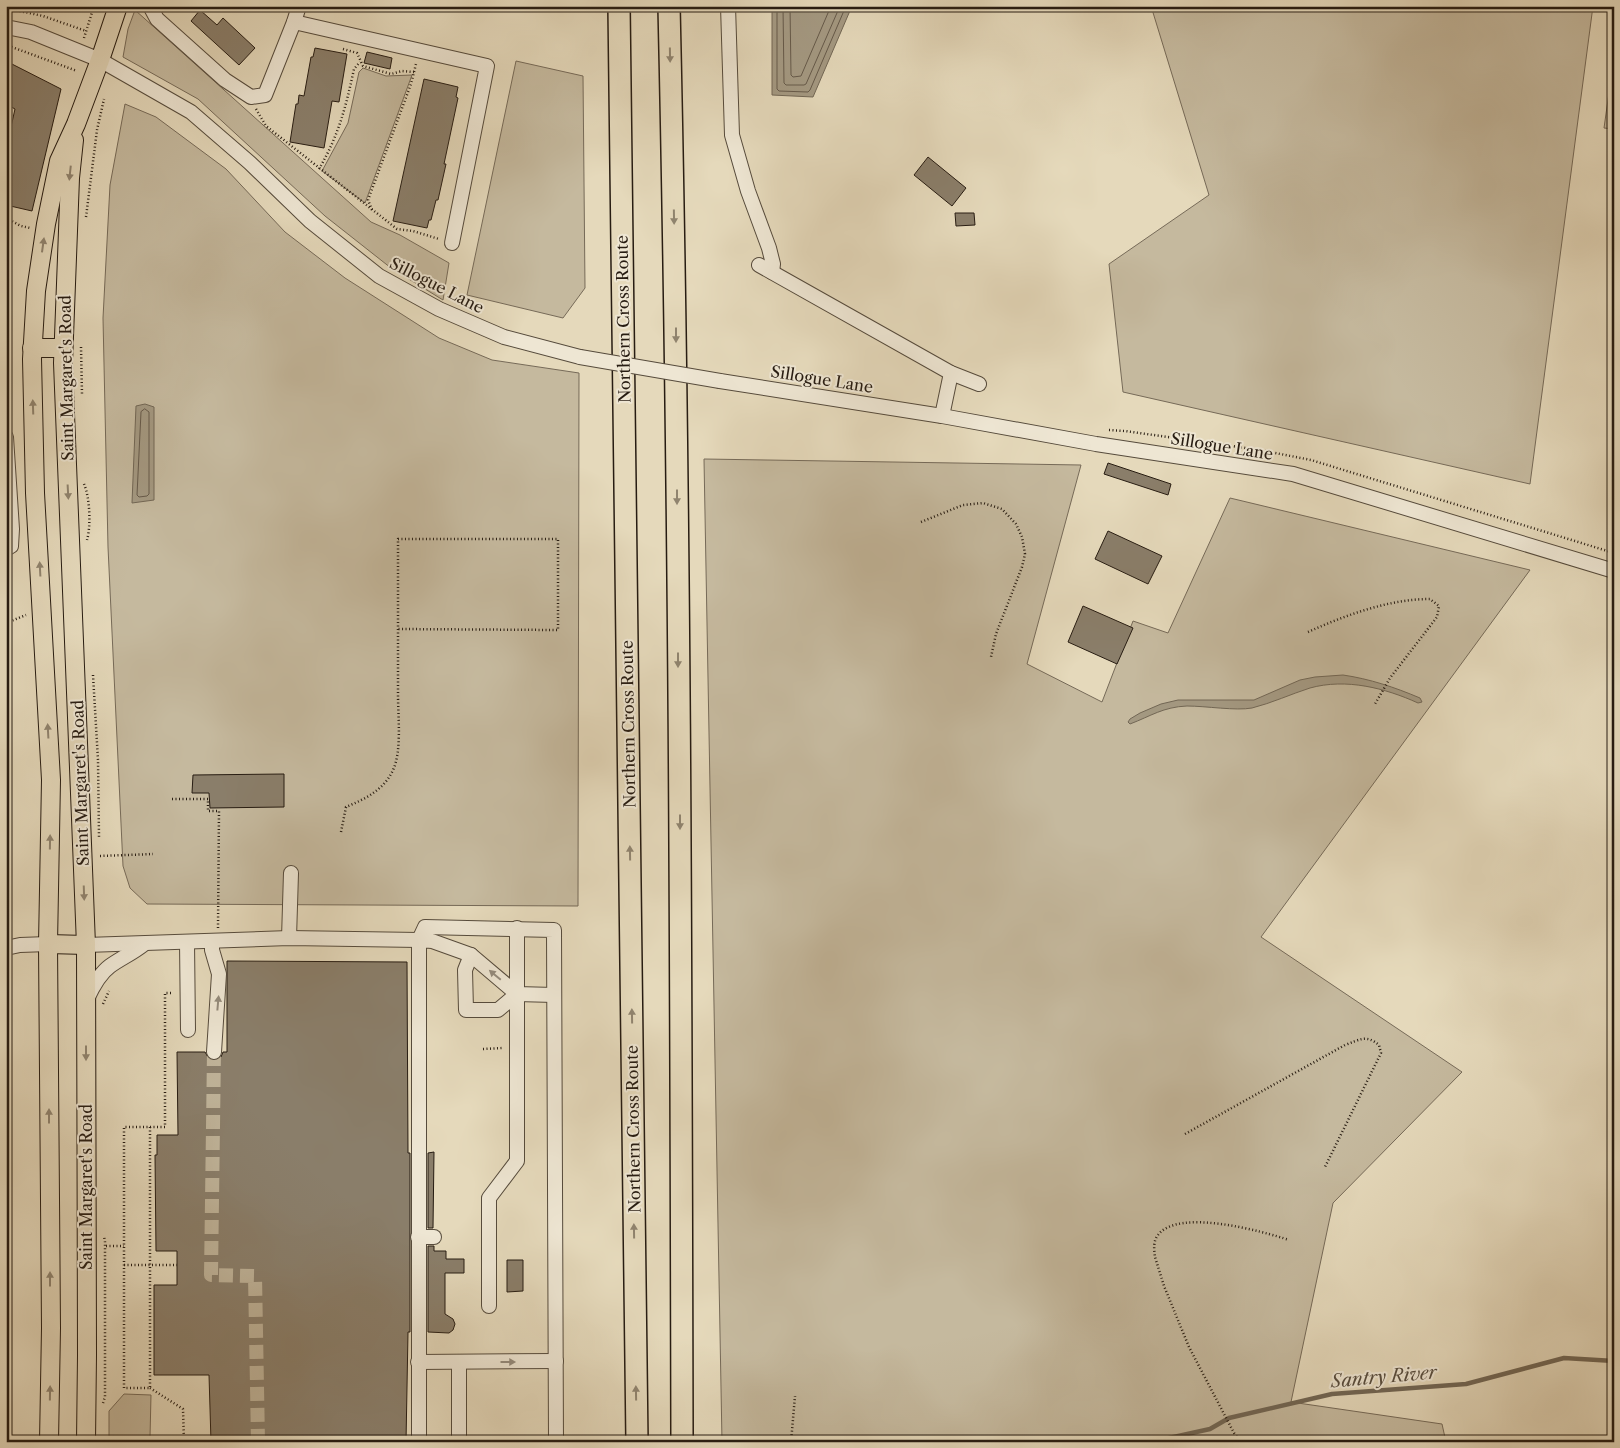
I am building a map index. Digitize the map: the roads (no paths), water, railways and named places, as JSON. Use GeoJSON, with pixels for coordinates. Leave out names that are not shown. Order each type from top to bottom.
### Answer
{"type":"FeatureCollection","features":[{"type":"Feature","properties":{"kind":"highway","name":"Northern Cross Route"},"geometry":{"type":"LineString","coordinates":[[619,6],[637,1442]]}},
{"type":"Feature","properties":{"kind":"highway"},"geometry":{"type":"LineString","coordinates":[[669,6],[676,306],[682,1442]]}},
{"type":"Feature","properties":{"kind":"highway"},"geometry":{"type":"LineString","coordinates":[[681,1036],[690,1212],[696,1442]]}},
{"type":"Feature","properties":{"kind":"main road","name":"Saint Margaret's Road"},"geometry":{"type":"LineString","coordinates":[[49,1442],[51,1328],[48,944],[51,780],[35,493],[32,348],[36,291],[46,224],[59,161],[106,64],[118,6]]}},
{"type":"Feature","properties":{"kind":"main road","name":"Saint Margaret's Road"},"geometry":{"type":"LineString","coordinates":[[76,124],[70,178],[63,348],[86,944],[94,1005],[86,1442]]}},
{"type":"Feature","properties":{"kind":"main road"},"geometry":{"type":"LineString","coordinates":[[32,348],[63,348]]}},
{"type":"Feature","properties":{"kind":"main road"},"geometry":{"type":"LineString","coordinates":[[48,944],[86,944]]}},
{"type":"Feature","properties":{"kind":"street"},"geometry":{"type":"LineString","coordinates":[[150,6],[157,19],[225,80],[250,97],[265,94],[299,6]]}},
{"type":"Feature","properties":{"kind":"street"},"geometry":{"type":"LineString","coordinates":[[728,6],[732,135],[748,191],[774,264],[772,272]]}},
{"type":"Feature","properties":{"kind":"street"},"geometry":{"type":"LineString","coordinates":[[294,22],[487,66],[452,242]]}},
{"type":"Feature","properties":{"kind":"street","name":"Sillogue Lane"},"geometry":{"type":"LineString","coordinates":[[6,27],[31,32],[106,64],[191,112],[250,163],[310,221],[379,276],[439,309],[504,337],[580,357],[942,416],[1096,444],[1293,474],[1614,572]]}},
{"type":"Feature","properties":{"kind":"street"},"geometry":{"type":"LineString","coordinates":[[759,266],[951,373],[979,384]]}},
{"type":"Feature","properties":{"kind":"street"},"geometry":{"type":"LineString","coordinates":[[942,416],[951,373]]}},
{"type":"Feature","properties":{"kind":"street"},"geometry":{"type":"LineString","coordinates":[[6,437],[12,529],[11,546],[6,549]]}},
{"type":"Feature","properties":{"kind":"street"},"geometry":{"type":"LineString","coordinates":[[289,938],[290,873]]}},
{"type":"Feature","properties":{"kind":"street"},"geometry":{"type":"LineString","coordinates":[[419,1442],[419,940],[425,927],[554,930],[556,1442]]}},
{"type":"Feature","properties":{"kind":"street"},"geometry":{"type":"LineString","coordinates":[[489,1306],[489,1198],[517,1160],[518,928]]}},
{"type":"Feature","properties":{"kind":"street"},"geometry":{"type":"LineString","coordinates":[[86,944],[144,944],[289,938],[432,941],[471,955],[517,994],[554,995]]}},
{"type":"Feature","properties":{"kind":"street"},"geometry":{"type":"LineString","coordinates":[[214,1052],[219,974],[212,950],[215,941]]}},
{"type":"Feature","properties":{"kind":"street"},"geometry":{"type":"LineString","coordinates":[[186,942],[188,1030]]}},
{"type":"Feature","properties":{"kind":"street"},"geometry":{"type":"LineString","coordinates":[[6,948],[20,944],[48,944]]}},
{"type":"Feature","properties":{"kind":"street"},"geometry":{"type":"LineString","coordinates":[[94,1005],[94,985],[107,968],[130,955],[144,944]]}},
{"type":"Feature","properties":{"kind":"street"},"geometry":{"type":"LineString","coordinates":[[471,955],[465,970],[466,1010],[498,1010],[517,994]]}},
{"type":"Feature","properties":{"kind":"street"},"geometry":{"type":"LineString","coordinates":[[418,1237],[434,1237]]}},
{"type":"Feature","properties":{"kind":"street"},"geometry":{"type":"LineString","coordinates":[[418,1362],[556,1362]]}},
{"type":"Feature","properties":{"kind":"street"},"geometry":{"type":"LineString","coordinates":[[459,1362],[459,1442]]}},
{"type":"Feature","properties":{"kind":"water"},"geometry":{"type":"Polygon","coordinates":[[[772,6],[852,6],[813,97],[772,95],[772,6]]]}},
{"type":"Feature","properties":{"kind":"water"},"geometry":{"type":"Polygon","coordinates":[[[145,404],[154,407],[154,500],[132,503],[136,406],[145,404]]]}},
{"type":"Feature","properties":{"kind":"water"},"geometry":{"type":"Polygon","coordinates":[[[1343,675],[1391,687],[1420,698],[1422,702],[1418,703],[1392,693],[1365,686],[1337,684],[1310,688],[1252,708],[1187,706],[1164,710],[1130,724],[1128,722],[1140,713],[1161,704],[1178,700],[1254,700],[1300,680],[1343,675]]]}},
{"type":"Feature","properties":{"kind":"waterway","name":"Santry River"},"geometry":{"type":"LineString","coordinates":[[1160,1440],[1210,1429],[1229,1418],[1332,1394],[1466,1384],[1564,1358],[1614,1361]]}},
{"type":"Feature","properties":{"kind":"tunnel"},"geometry":{"type":"LineString","coordinates":[[214,1052],[211,1275],[255,1276],[258,1442]]}}]}
